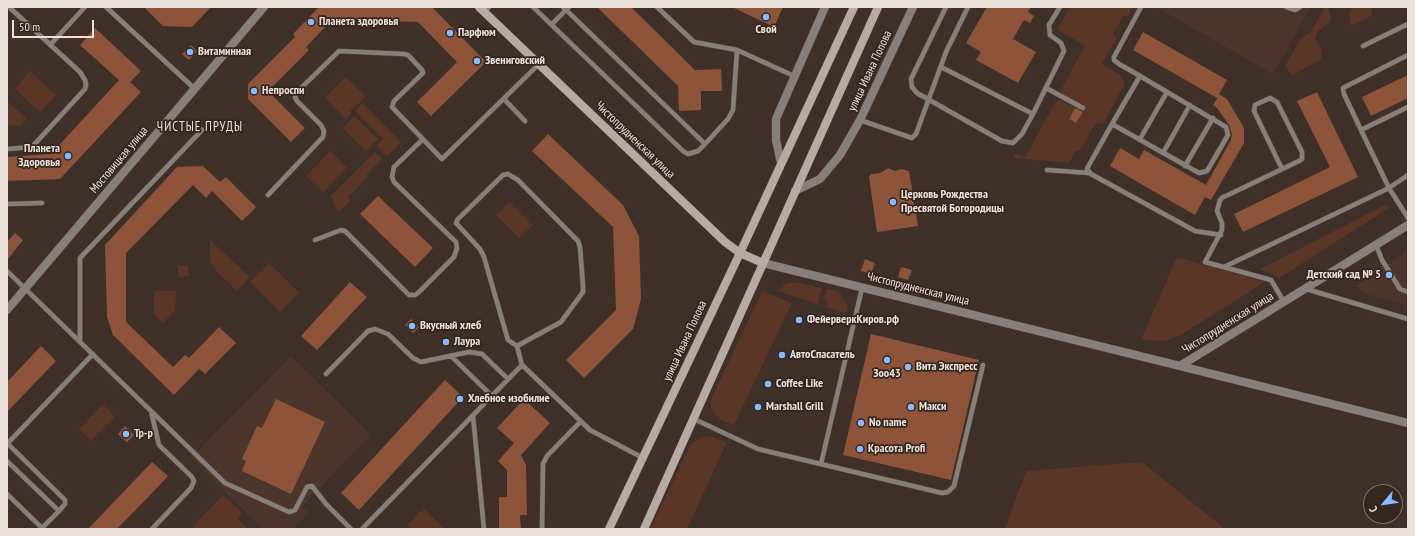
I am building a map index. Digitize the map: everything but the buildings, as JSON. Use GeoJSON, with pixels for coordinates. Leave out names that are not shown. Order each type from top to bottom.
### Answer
{"type":"FeatureCollection","features":[{"type":"Feature","properties":{"kind":"main road","name":"улица Ивана Попова"},"geometry":{"type":"LineString","coordinates":[[609,529],[740,253],[854,7]]}},
{"type":"Feature","properties":{"kind":"main road","name":"улица Ивана Попова"},"geometry":{"type":"LineString","coordinates":[[644,529],[878,7]]}},
{"type":"Feature","properties":{"kind":"main road","name":"Чистопрудненская улица"},"geometry":{"type":"LineString","coordinates":[[484,9],[539,64],[725,242],[740,253],[763,263]]}},
{"type":"Feature","properties":{"kind":"street","name":"Мостовицкая улица"},"geometry":{"type":"LineString","coordinates":[[7,310],[264,7]]}},
{"type":"Feature","properties":{"kind":"street"},"geometry":{"type":"LineString","coordinates":[[782,163],[776,140],[776,119],[825,7]]}},
{"type":"Feature","properties":{"kind":"street","name":"улица Ивана Попова"},"geometry":{"type":"LineString","coordinates":[[795,191],[820,179],[840,155],[860,120],[913,7]]}},
{"type":"Feature","properties":{"kind":"street","name":"Чистопрудненская улица"},"geometry":{"type":"LineString","coordinates":[[763,263],[1180,366],[1408,225]]}},
{"type":"Feature","properties":{"kind":"street"},"geometry":{"type":"LineString","coordinates":[[1180,366],[1408,423]]}},
{"type":"Feature","properties":{"kind":"lane"},"geometry":{"type":"LineString","coordinates":[[7,149],[32,147],[85,89],[85,80],[80,72],[9,7]]}},
{"type":"Feature","properties":{"kind":"lane"},"geometry":{"type":"LineString","coordinates":[[50,45],[85,7]]}},
{"type":"Feature","properties":{"kind":"lane"},"geometry":{"type":"LineString","coordinates":[[106,7],[195,89]]}},
{"type":"Feature","properties":{"kind":"lane"},"geometry":{"type":"LineString","coordinates":[[533,7],[684,151],[693,154],[705,144],[728,119],[733,110],[737,50]]}},
{"type":"Feature","properties":{"kind":"lane"},"geometry":{"type":"LineString","coordinates":[[657,7],[694,42],[737,50],[794,76]]}},
{"type":"Feature","properties":{"kind":"lane"},"geometry":{"type":"LineString","coordinates":[[946,7],[911,79],[912,87],[917,93],[1002,141],[1008,142],[1013,142],[1022,134],[1064,51],[1061,43],[1050,35],[1049,25],[1060,7]]}},
{"type":"Feature","properties":{"kind":"lane"},"geometry":{"type":"LineString","coordinates":[[860,120],[912,138],[916,134],[941,67],[968,7]]}},
{"type":"Feature","properties":{"kind":"lane"},"geometry":{"type":"LineString","coordinates":[[1112,124],[1199,173],[1208,171],[1228,135],[1226,127],[1213,118],[1114,60],[1114,57],[1141,7]]}},
{"type":"Feature","properties":{"kind":"lane"},"geometry":{"type":"LineString","coordinates":[[1286,7],[1295,10],[1300,7]]}},
{"type":"Feature","properties":{"kind":"lane"},"geometry":{"type":"LineString","coordinates":[[552,24],[566,8],[705,144]]}},
{"type":"Feature","properties":{"kind":"lane"},"geometry":{"type":"LineString","coordinates":[[1363,46],[1408,24]]}},
{"type":"Feature","properties":{"kind":"lane"},"geometry":{"type":"LineString","coordinates":[[268,195],[323,137],[324,130],[321,125],[297,101],[295,97],[299,90],[339,51],[404,54],[422,70],[422,73],[394,101],[392,107],[440,158],[443,158],[539,64]]}},
{"type":"Feature","properties":{"kind":"lane"},"geometry":{"type":"LineString","coordinates":[[1408,55],[1344,88],[1344,94],[1389,188],[1408,218]]}},
{"type":"Feature","properties":{"kind":"lane"},"geometry":{"type":"LineString","coordinates":[[941,67],[1033,114]]}},
{"type":"Feature","properties":{"kind":"lane"},"geometry":{"type":"LineString","coordinates":[[1089,173],[1087,169],[1089,165],[1140,76]]}},
{"type":"Feature","properties":{"kind":"lane"},"geometry":{"type":"LineString","coordinates":[[1046,88],[1083,108]]}},
{"type":"Feature","properties":{"kind":"lane"},"geometry":{"type":"LineString","coordinates":[[1140,140],[1167,92]]}},
{"type":"Feature","properties":{"kind":"lane"},"geometry":{"type":"LineString","coordinates":[[1282,169],[1254,111],[1255,105],[1270,98],[1277,102],[1303,156],[1299,161],[1223,197],[1220,200],[1218,211],[1222,223],[1220,235],[1205,262],[1270,280],[1284,302]]}},
{"type":"Feature","properties":{"kind":"lane"},"geometry":{"type":"LineString","coordinates":[[504,99],[525,121]]}},
{"type":"Feature","properties":{"kind":"lane"},"geometry":{"type":"LineString","coordinates":[[1163,153],[1190,105]]}},
{"type":"Feature","properties":{"kind":"lane"},"geometry":{"type":"LineString","coordinates":[[1362,130],[1408,108]]}},
{"type":"Feature","properties":{"kind":"lane"},"geometry":{"type":"LineString","coordinates":[[1185,166],[1213,118]]}},
{"type":"Feature","properties":{"kind":"lane"},"geometry":{"type":"LineString","coordinates":[[80,341],[80,258],[202,130]]}},
{"type":"Feature","properties":{"kind":"lane"},"geometry":{"type":"LineString","coordinates":[[315,240],[341,230],[345,231],[409,295],[415,295],[418,293],[454,257],[457,248],[456,242],[394,182],[392,177],[394,167],[422,140]]}},
{"type":"Feature","properties":{"kind":"lane"},"geometry":{"type":"LineString","coordinates":[[1047,170],[1089,173],[1195,231],[1220,235]]}},
{"type":"Feature","properties":{"kind":"lane"},"geometry":{"type":"LineString","coordinates":[[517,346],[561,322],[583,292],[583,286],[580,247],[578,241],[518,180],[508,174],[503,175],[458,219],[456,223],[483,253],[508,340],[517,346],[522,365],[590,430],[643,458]]}},
{"type":"Feature","properties":{"kind":"lane"},"geometry":{"type":"LineString","coordinates":[[1224,267],[1389,188],[1408,176]]}},
{"type":"Feature","properties":{"kind":"lane"},"geometry":{"type":"LineString","coordinates":[[7,204],[42,203]]}},
{"type":"Feature","properties":{"kind":"lane"},"geometry":{"type":"LineString","coordinates":[[1376,245],[1382,260],[1400,289],[1408,292]]}},
{"type":"Feature","properties":{"kind":"lane"},"geometry":{"type":"LineString","coordinates":[[7,271],[225,483],[289,512],[295,510],[307,487],[312,486],[326,504],[351,529]]}},
{"type":"Feature","properties":{"kind":"lane"},"geometry":{"type":"LineString","coordinates":[[821,464],[862,288]]}},
{"type":"Feature","properties":{"kind":"lane"},"geometry":{"type":"LineString","coordinates":[[1306,289],[1408,319]]}},
{"type":"Feature","properties":{"kind":"lane"},"geometry":{"type":"LineString","coordinates":[[326,374],[368,331],[375,329],[388,334],[417,360],[426,361],[469,352],[482,354],[508,379]]}},
{"type":"Feature","properties":{"kind":"lane"},"geometry":{"type":"LineString","coordinates":[[7,494],[42,529],[65,504],[65,500],[7,443],[93,354]]}},
{"type":"Feature","properties":{"kind":"lane"},"geometry":{"type":"LineString","coordinates":[[451,356],[492,396]]}},
{"type":"Feature","properties":{"kind":"lane"},"geometry":{"type":"LineString","coordinates":[[362,529],[522,365]]}},
{"type":"Feature","properties":{"kind":"lane"},"geometry":{"type":"LineString","coordinates":[[694,419],[758,449],[942,493],[951,490],[954,486],[983,365]]}},
{"type":"Feature","properties":{"kind":"lane"},"geometry":{"type":"LineString","coordinates":[[151,411],[159,445],[192,477],[194,481],[191,488],[152,529]]}},
{"type":"Feature","properties":{"kind":"lane"},"geometry":{"type":"LineString","coordinates":[[473,416],[484,529]]}},
{"type":"Feature","properties":{"kind":"lane"},"geometry":{"type":"LineString","coordinates":[[542,529],[543,464],[548,456],[581,421]]}},
{"type":"Feature","properties":{"kind":"lane"},"geometry":{"type":"LineString","coordinates":[[7,461],[59,511]]}},
{"type":"Feature","properties":{"kind":"shaded area"},"geometry":{"type":"Polygon","coordinates":[[[1070,7],[1133,7],[1128,17],[1124,15],[1113,34],[1117,37],[1102,64],[1120,75],[1125,83],[1104,123],[1095,124],[1080,151],[1076,150],[1069,163],[1014,158],[1015,154],[1025,157],[1056,101],[1060,100],[1075,108],[1069,119],[1076,123],[1085,107],[1063,94],[1061,90],[1085,45],[1057,30],[1070,7]]]}},
{"type":"Feature","properties":{"kind":"shaded area"},"geometry":{"type":"Polygon","coordinates":[[[1156,7],[1311,7],[1273,74],[1156,7]]]}},
{"type":"Feature","properties":{"kind":"shaded area"},"geometry":{"type":"Polygon","coordinates":[[[1325,7],[1328,7],[1331,18],[1329,23],[1318,31],[1315,37],[1322,52],[1321,59],[1293,75],[1285,66],[1301,38],[1310,33],[1325,7]]]}},
{"type":"Feature","properties":{"kind":"shaded area"},"geometry":{"type":"Polygon","coordinates":[[[1352,7],[1372,7],[1371,16],[1351,26],[1349,15],[1352,7]]]}},
{"type":"Feature","properties":{"kind":"shaded area"},"geometry":{"type":"Polygon","coordinates":[[[30,71],[56,95],[40,112],[15,89],[30,71]]]}},
{"type":"Feature","properties":{"kind":"shaded area"},"geometry":{"type":"Polygon","coordinates":[[[346,77],[366,97],[350,111],[352,113],[346,119],[325,98],[346,77]]]}},
{"type":"Feature","properties":{"kind":"shaded area"},"geometry":{"type":"Polygon","coordinates":[[[7,101],[27,119],[21,125],[7,126],[7,101]]]}},
{"type":"Feature","properties":{"kind":"shaded area"},"geometry":{"type":"Polygon","coordinates":[[[362,103],[401,142],[387,157],[376,146],[383,139],[355,111],[362,103]]]}},
{"type":"Feature","properties":{"kind":"shaded area"},"geometry":{"type":"Polygon","coordinates":[[[354,116],[378,139],[366,151],[343,128],[354,116]]]}},
{"type":"Feature","properties":{"kind":"shaded area"},"geometry":{"type":"Polygon","coordinates":[[[330,151],[347,168],[323,192],[306,176],[330,151]]]}},
{"type":"Feature","properties":{"kind":"shaded area"},"geometry":{"type":"Polygon","coordinates":[[[375,152],[382,159],[367,174],[367,178],[349,196],[350,201],[338,213],[331,196],[375,152]]]}},
{"type":"Feature","properties":{"kind":"shaded area"},"geometry":{"type":"Polygon","coordinates":[[[510,202],[533,225],[519,238],[496,215],[510,202]]]}},
{"type":"Feature","properties":{"kind":"shaded area"},"geometry":{"type":"Polygon","coordinates":[[[1387,204],[1389,208],[1279,278],[1260,269],[1387,204]]]}},
{"type":"Feature","properties":{"kind":"shaded area"},"geometry":{"type":"Polygon","coordinates":[[[210,240],[250,277],[237,291],[214,269],[215,267],[210,262],[210,240]]]}},
{"type":"Feature","properties":{"kind":"shaded area","name":"Детский сад № 5"},"geometry":{"type":"Polygon","coordinates":[[[1408,250],[1408,306],[1363,293],[1357,285],[1408,250]]]}},
{"type":"Feature","properties":{"kind":"shaded area"},"geometry":{"type":"Polygon","coordinates":[[[1177,257],[1265,282],[1181,335],[1165,341],[1141,340],[1177,257]]]}},
{"type":"Feature","properties":{"kind":"shaded area"},"geometry":{"type":"Polygon","coordinates":[[[269,263],[299,293],[280,312],[250,282],[269,263]]]}},
{"type":"Feature","properties":{"kind":"shaded area"},"geometry":{"type":"Polygon","coordinates":[[[178,266],[188,266],[189,276],[178,277],[178,266]]]}},
{"type":"Feature","properties":{"kind":"shaded area"},"geometry":{"type":"Polygon","coordinates":[[[789,283],[800,283],[822,288],[818,303],[826,306],[828,301],[823,300],[827,289],[839,292],[847,305],[848,310],[845,313],[778,291],[782,285],[789,283]]]}},
{"type":"Feature","properties":{"kind":"shaded area"},"geometry":{"type":"Polygon","coordinates":[[[154,291],[176,291],[175,310],[163,323],[154,314],[154,291]]]}},
{"type":"Feature","properties":{"kind":"shaded area"},"geometry":{"type":"Polygon","coordinates":[[[762,291],[792,303],[734,425],[718,419],[712,411],[710,402],[762,291]]]}},
{"type":"Feature","properties":{"kind":"shaded area"},"geometry":{"type":"Polygon","coordinates":[[[291,356],[371,435],[302,506],[309,513],[293,529],[263,529],[191,458],[291,356]]]}},
{"type":"Feature","properties":{"kind":"shaded area"},"geometry":{"type":"Polygon","coordinates":[[[103,404],[115,417],[91,441],[79,429],[103,404]]]}},
{"type":"Feature","properties":{"kind":"shaded area"},"geometry":{"type":"Polygon","coordinates":[[[709,436],[727,442],[687,529],[650,529],[691,444],[699,438],[709,436]]]}},
{"type":"Feature","properties":{"kind":"shaded area"},"geometry":{"type":"Polygon","coordinates":[[[1142,462],[1225,529],[1005,529],[1026,471],[1142,462]]]}},
{"type":"Feature","properties":{"kind":"shaded area"},"geometry":{"type":"Polygon","coordinates":[[[223,495],[242,513],[237,518],[248,529],[196,529],[193,526],[223,495]]]}},
{"type":"Feature","properties":{"kind":"shaded area"},"geometry":{"type":"Polygon","coordinates":[[[423,508],[445,529],[412,529],[408,525],[423,508]]]}},
{"type":"Feature","properties":{"kind":"place","name":"Свой"},"geometry":{"type":"Point","coordinates":[766,17]}},
{"type":"Feature","properties":{"kind":"place","name":"Планета здоровья"},"geometry":{"type":"Point","coordinates":[311,22]}},
{"type":"Feature","properties":{"kind":"place","name":"Парфюм"},"geometry":{"type":"Point","coordinates":[450,33]}},
{"type":"Feature","properties":{"kind":"place","name":"Витаминная"},"geometry":{"type":"Point","coordinates":[190,52]}},
{"type":"Feature","properties":{"kind":"place","name":"Звениговский"},"geometry":{"type":"Point","coordinates":[477,61]}},
{"type":"Feature","properties":{"kind":"place","name":"Непроспи"},"geometry":{"type":"Point","coordinates":[254,91]}},
{"type":"Feature","properties":{"kind":"place","name":"Планета Здоровья"},"geometry":{"type":"Point","coordinates":[68,156]}},
{"type":"Feature","properties":{"kind":"place","name":"Церковь Рождества Пресвятой Богородицы"},"geometry":{"type":"Point","coordinates":[893,202]}},
{"type":"Feature","properties":{"kind":"place","name":"Детский сад № 5"},"geometry":{"type":"Point","coordinates":[1389,275]}},
{"type":"Feature","properties":{"kind":"place","name":"ФейерверкКиров.рф"},"geometry":{"type":"Point","coordinates":[799,320]}},
{"type":"Feature","properties":{"kind":"place","name":"Вкусный хлеб"},"geometry":{"type":"Point","coordinates":[412,326]}},
{"type":"Feature","properties":{"kind":"place","name":"Лаура"},"geometry":{"type":"Point","coordinates":[446,342]}},
{"type":"Feature","properties":{"kind":"place","name":"АвтоСпасатель"},"geometry":{"type":"Point","coordinates":[782,355]}},
{"type":"Feature","properties":{"kind":"place","name":"Зоо43"},"geometry":{"type":"Point","coordinates":[887,360]}},
{"type":"Feature","properties":{"kind":"place","name":"Вита Экспресс"},"geometry":{"type":"Point","coordinates":[908,367]}},
{"type":"Feature","properties":{"kind":"place","name":"Coffee Like"},"geometry":{"type":"Point","coordinates":[768,384]}},
{"type":"Feature","properties":{"kind":"place","name":"Хлебное изобилие"},"geometry":{"type":"Point","coordinates":[460,399]}},
{"type":"Feature","properties":{"kind":"place","name":"Marshall Grill"},"geometry":{"type":"Point","coordinates":[758,407]}},
{"type":"Feature","properties":{"kind":"place","name":"Макси"},"geometry":{"type":"Point","coordinates":[911,407]}},
{"type":"Feature","properties":{"kind":"place","name":"No name"},"geometry":{"type":"Point","coordinates":[861,423]}},
{"type":"Feature","properties":{"kind":"place","name":"Тр-р"},"geometry":{"type":"Point","coordinates":[126,434]}},
{"type":"Feature","properties":{"kind":"place","name":"Красота Profi"},"geometry":{"type":"Point","coordinates":[860,449]}},
{"type":"Feature","properties":{"kind":"district","name":"ЧИСТЫЕ ПРУДЫ"},"geometry":{"type":"Point","coordinates":[200,127]}}]}
